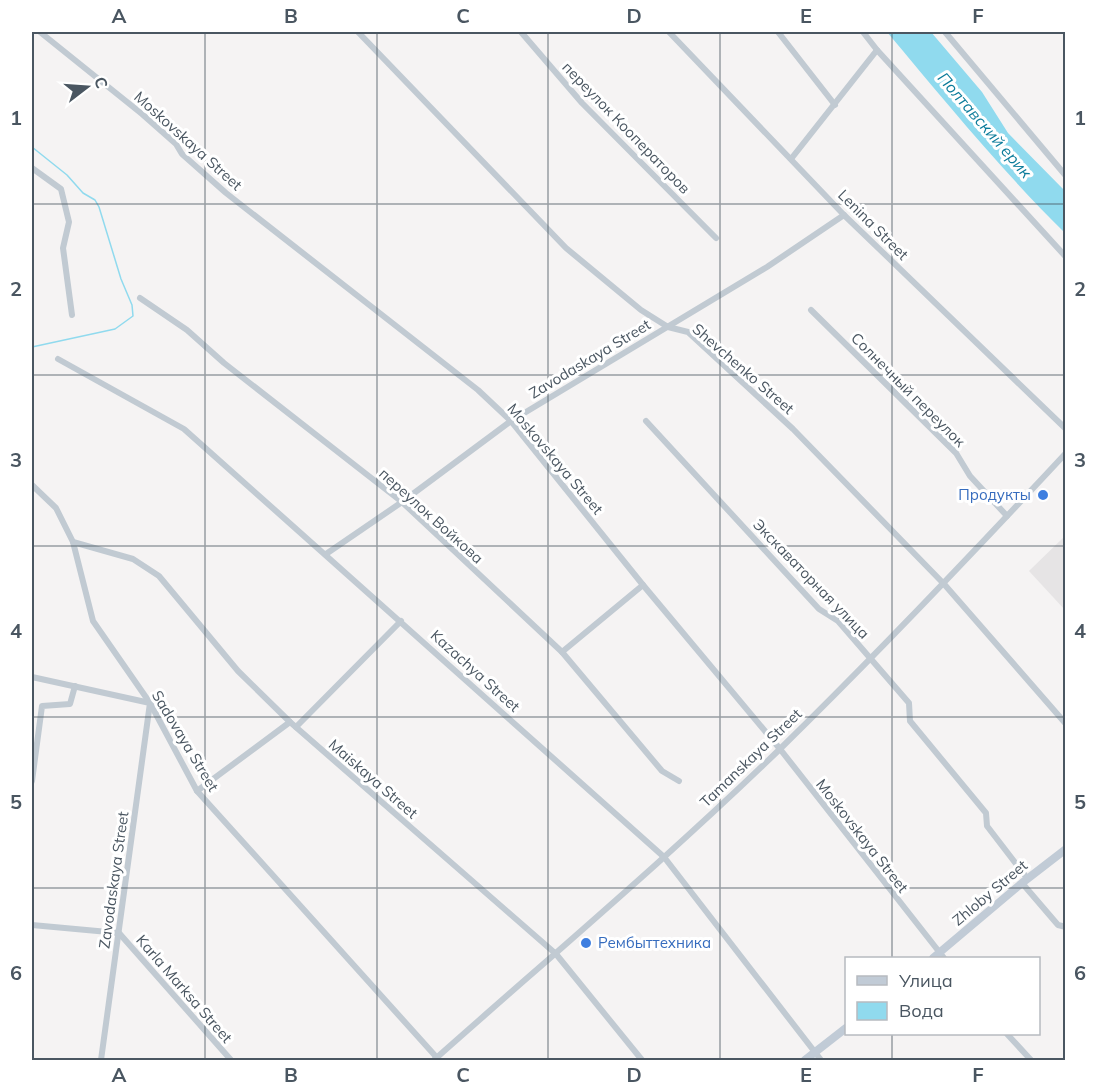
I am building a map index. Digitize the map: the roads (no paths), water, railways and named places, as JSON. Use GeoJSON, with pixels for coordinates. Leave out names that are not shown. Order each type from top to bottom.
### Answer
{"type":"FeatureCollection","features":[{"type":"Feature","properties":{"kind":"street","name":"Moskovskaya Street"},"geometry":{"type":"LineString","coordinates":[[40,32],[142,114],[176,144],[188,160],[226,193],[478,390],[511,421],[643,585],[780,748],[939,957]]}},
{"type":"Feature","properties":{"kind":"street","name":"Shevchenko Street"},"geometry":{"type":"LineString","coordinates":[[358,32],[566,248],[641,310],[668,327],[687,332],[793,429],[944,584],[1065,724]]}},
{"type":"Feature","properties":{"kind":"street","name":"переулок Кооператоров"},"geometry":{"type":"LineString","coordinates":[[521,32],[582,103],[716,238]]}},
{"type":"Feature","properties":{"kind":"street","name":"Lenina Street"},"geometry":{"type":"LineString","coordinates":[[669,32],[844,215],[1065,429]]}},
{"type":"Feature","properties":{"kind":"street"},"geometry":{"type":"LineString","coordinates":[[778,32],[835,105]]}},
{"type":"Feature","properties":{"kind":"street"},"geometry":{"type":"LineString","coordinates":[[863,32],[1065,257]]}},
{"type":"Feature","properties":{"kind":"street"},"geometry":{"type":"LineString","coordinates":[[945,32],[1065,176]]}},
{"type":"Feature","properties":{"kind":"street"},"geometry":{"type":"LineString","coordinates":[[791,159],[877,50]]}},
{"type":"Feature","properties":{"kind":"street"},"geometry":{"type":"LineString","coordinates":[[32,168],[62,189],[69,222],[63,248],[72,315]]}},
{"type":"Feature","properties":{"kind":"street","name":"Zavodaskaya Street"},"geometry":{"type":"LineString","coordinates":[[326,554],[402,502],[511,421],[767,267],[844,215]]}},
{"type":"Feature","properties":{"kind":"street","name":"переулок Войкова"},"geometry":{"type":"LineString","coordinates":[[140,298],[187,330],[224,363],[402,502],[562,652],[662,771],[679,781]]}},
{"type":"Feature","properties":{"kind":"street","name":"Солнечный переулок"},"geometry":{"type":"LineString","coordinates":[[812,310],[956,453],[970,476],[1006,516]]}},
{"type":"Feature","properties":{"kind":"street","name":"Kazachya Street"},"geometry":{"type":"LineString","coordinates":[[58,358],[184,429],[664,857],[821,1060]]}},
{"type":"Feature","properties":{"kind":"street","name":"Экскаваторная улица"},"geometry":{"type":"LineString","coordinates":[[646,421],[819,609],[838,621],[909,703],[910,721],[986,813],[987,826],[1058,925],[1065,927]]}},
{"type":"Feature","properties":{"kind":"street","name":"Tamanskaya Street"},"geometry":{"type":"LineString","coordinates":[[437,1060],[664,857],[780,748],[944,584],[1065,453]]}},
{"type":"Feature","properties":{"kind":"street","name":"Sadovaya Street"},"geometry":{"type":"LineString","coordinates":[[32,485],[56,508],[73,542],[93,621],[150,703],[196,791],[437,1060]]}},
{"type":"Feature","properties":{"kind":"street","name":"Maiskaya Street"},"geometry":{"type":"LineString","coordinates":[[73,542],[133,559],[159,576],[238,671],[293,725],[556,954],[642,1060]]}},
{"type":"Feature","properties":{"kind":"street"},"geometry":{"type":"LineString","coordinates":[[562,652],[643,585]]}},
{"type":"Feature","properties":{"kind":"street"},"geometry":{"type":"LineString","coordinates":[[196,791],[293,725],[401,621]]}},
{"type":"Feature","properties":{"kind":"street"},"geometry":{"type":"LineString","coordinates":[[32,677],[150,703]]}},
{"type":"Feature","properties":{"kind":"street"},"geometry":{"type":"LineString","coordinates":[[32,781],[42,706],[70,704],[75,686]]}},
{"type":"Feature","properties":{"kind":"street","name":"Zavodaskaya Street"},"geometry":{"type":"LineString","coordinates":[[101,1060],[150,703]]}},
{"type":"Feature","properties":{"kind":"street","name":"Zhloby Street"},"geometry":{"type":"LineString","coordinates":[[939,957],[1025,880],[1065,849]]}},
{"type":"Feature","properties":{"kind":"street"},"geometry":{"type":"LineString","coordinates":[[32,925],[119,933]]}},
{"type":"Feature","properties":{"kind":"street","name":"Karla Marksa Street"},"geometry":{"type":"LineString","coordinates":[[119,933],[231,1060]]}},
{"type":"Feature","properties":{"kind":"street"},"geometry":{"type":"LineString","coordinates":[[805,1060],[845,1029]]}},
{"type":"Feature","properties":{"kind":"street"},"geometry":{"type":"LineString","coordinates":[[1008,1035],[1031,1060]]}},
{"type":"Feature","properties":{"kind":"water","name":"Полтавский ерик"},"geometry":{"type":"Polygon","coordinates":[[[887,32],[931,32],[982,92],[1008,133],[1065,191],[1065,233],[996,160],[887,32]]]}},
{"type":"Feature","properties":{"kind":"waterway"},"geometry":{"type":"LineString","coordinates":[[32,147],[67,175],[83,193],[95,200],[132,305],[133,316],[115,329],[32,347]]}},
{"type":"Feature","properties":{"kind":"place","name":"Продукты"},"geometry":{"type":"Point","coordinates":[1043,495]}},
{"type":"Feature","properties":{"kind":"place","name":"Рембыттехника"},"geometry":{"type":"Point","coordinates":[586,943]}}]}
